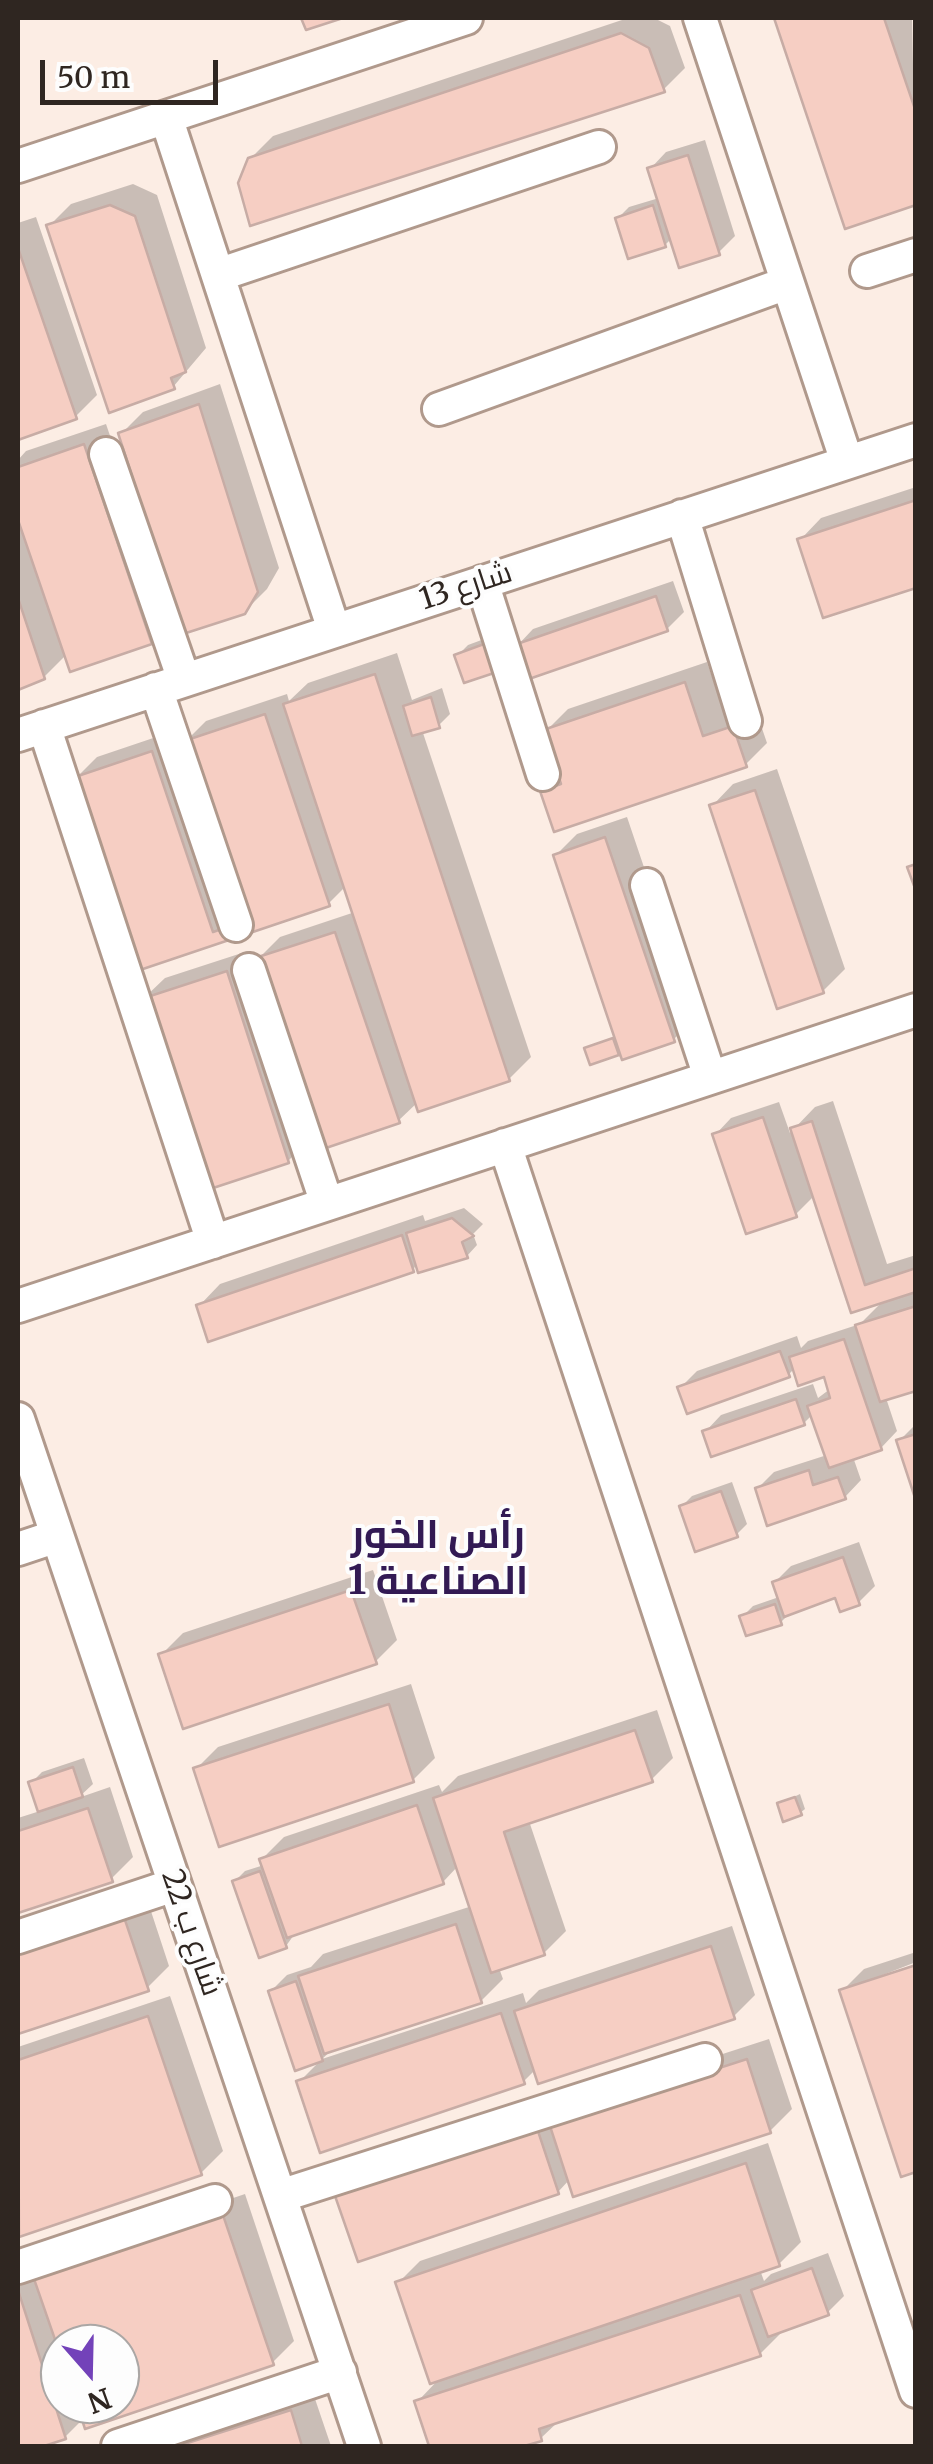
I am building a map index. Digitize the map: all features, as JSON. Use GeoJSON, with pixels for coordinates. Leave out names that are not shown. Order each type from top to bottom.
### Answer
{"type":"FeatureCollection","features":[{"type":"Feature","properties":{"kind":"street"},"geometry":{"type":"LineString","coordinates":[[18,166],[466,18]]}},
{"type":"Feature","properties":{"kind":"street"},"geometry":{"type":"LineString","coordinates":[[700,18],[847,462]]}},
{"type":"Feature","properties":{"kind":"street"},"geometry":{"type":"LineString","coordinates":[[166,117],[334,630]]}},
{"type":"Feature","properties":{"kind":"street"},"geometry":{"type":"LineString","coordinates":[[218,275],[599,148]]}},
{"type":"Feature","properties":{"kind":"street"},"geometry":{"type":"LineString","coordinates":[[867,271],[916,255]]}},
{"type":"Feature","properties":{"kind":"street"},"geometry":{"type":"LineString","coordinates":[[440,410],[787,283]]}},
{"type":"Feature","properties":{"kind":"street","name":"شارع 13"},"geometry":{"type":"LineString","coordinates":[[31,731],[916,440]]}},
{"type":"Feature","properties":{"kind":"street"},"geometry":{"type":"LineString","coordinates":[[106,454],[236,925]]}},
{"type":"Feature","properties":{"kind":"street"},"geometry":{"type":"LineString","coordinates":[[682,516],[746,722]]}},
{"type":"Feature","properties":{"kind":"street"},"geometry":{"type":"LineString","coordinates":[[482,582],[543,774]]}},
{"type":"Feature","properties":{"kind":"street"},"geometry":{"type":"LineString","coordinates":[[31,731],[213,1242]]}},
{"type":"Feature","properties":{"kind":"street"},"geometry":{"type":"LineString","coordinates":[[647,885],[710,1078]]}},
{"type":"Feature","properties":{"kind":"street"},"geometry":{"type":"LineString","coordinates":[[249,970],[327,1204]]}},
{"type":"Feature","properties":{"kind":"street"},"geometry":{"type":"LineString","coordinates":[[18,1306],[916,1010]]}},
{"type":"Feature","properties":{"kind":"street"},"geometry":{"type":"LineString","coordinates":[[505,1145],[916,2391]]}},
{"type":"Feature","properties":{"kind":"street","name":"شارع ب 22"},"geometry":{"type":"LineString","coordinates":[[18,1419],[364,2446]]}},
{"type":"Feature","properties":{"kind":"street"},"geometry":{"type":"LineString","coordinates":[[18,1549],[57,1536]]}},
{"type":"Feature","properties":{"kind":"street"},"geometry":{"type":"LineString","coordinates":[[18,1937],[174,1885]]}},
{"type":"Feature","properties":{"kind":"street"},"geometry":{"type":"LineString","coordinates":[[280,2196],[705,2060]]}},
{"type":"Feature","properties":{"kind":"street"},"geometry":{"type":"LineString","coordinates":[[18,2266],[215,2201]]}},
{"type":"Feature","properties":{"kind":"street"},"geometry":{"type":"LineString","coordinates":[[118,2446],[340,2372]]}},
{"type":"Feature","properties":{"kind":"building"},"geometry":{"type":"Polygon","coordinates":[[[301,18],[343,18],[306,30],[301,18]]]}},
{"type":"Feature","properties":{"kind":"building"},"geometry":{"type":"Polygon","coordinates":[[[774,18],[884,18],[916,112],[916,205],[845,229],[774,18]]]}},
{"type":"Feature","properties":{"kind":"building"},"geometry":{"type":"Polygon","coordinates":[[[621,33],[649,48],[665,92],[250,226],[238,183],[248,158],[621,33]]]}},
{"type":"Feature","properties":{"kind":"building"},"geometry":{"type":"Polygon","coordinates":[[[688,155],[720,255],[679,268],[647,168],[688,155]]]}},
{"type":"Feature","properties":{"kind":"building"},"geometry":{"type":"Polygon","coordinates":[[[110,205],[135,216],[186,372],[171,378],[175,389],[109,413],[46,225],[110,205]]]}},
{"type":"Feature","properties":{"kind":"building"},"geometry":{"type":"Polygon","coordinates":[[[653,205],[666,247],[628,259],[615,218],[653,205]]]}},
{"type":"Feature","properties":{"kind":"building"},"geometry":{"type":"Polygon","coordinates":[[[18,248],[77,419],[18,440],[18,248]]]}},
{"type":"Feature","properties":{"kind":"building"},"geometry":{"type":"Polygon","coordinates":[[[199,404],[258,592],[245,614],[183,634],[118,433],[199,404]]]}},
{"type":"Feature","properties":{"kind":"building"},"geometry":{"type":"Polygon","coordinates":[[[84,444],[152,644],[70,672],[18,520],[18,467],[84,444]]]}},
{"type":"Feature","properties":{"kind":"building"},"geometry":{"type":"Polygon","coordinates":[[[916,500],[916,588],[823,618],[797,539],[916,500]]]}},
{"type":"Feature","properties":{"kind":"building"},"geometry":{"type":"Polygon","coordinates":[[[656,596],[668,631],[526,680],[514,645],[656,596]]]}},
{"type":"Feature","properties":{"kind":"building"},"geometry":{"type":"Polygon","coordinates":[[[18,598],[45,679],[18,690],[18,598]]]}},
{"type":"Feature","properties":{"kind":"building"},"geometry":{"type":"Polygon","coordinates":[[[484,644],[494,673],[464,683],[454,655],[484,644]]]}},
{"type":"Feature","properties":{"kind":"building"},"geometry":{"type":"Polygon","coordinates":[[[375,674],[510,1081],[418,1112],[283,704],[375,674]]]}},
{"type":"Feature","properties":{"kind":"building"},"geometry":{"type":"Polygon","coordinates":[[[685,682],[703,736],[733,726],[747,767],[554,832],[540,791],[561,784],[543,730],[685,682]]]}},
{"type":"Feature","properties":{"kind":"building"},"geometry":{"type":"Polygon","coordinates":[[[431,697],[440,728],[412,736],[403,706],[431,697]]]}},
{"type":"Feature","properties":{"kind":"building"},"geometry":{"type":"Polygon","coordinates":[[[265,714],[330,906],[137,971],[72,778],[152,751],[213,932],[242,922],[181,742],[265,714]]]}},
{"type":"Feature","properties":{"kind":"building"},"geometry":{"type":"Polygon","coordinates":[[[755,790],[824,993],[777,1009],[709,805],[755,790]]]}},
{"type":"Feature","properties":{"kind":"building"},"geometry":{"type":"Polygon","coordinates":[[[605,837],[675,1042],[622,1060],[553,855],[605,837]]]}},
{"type":"Feature","properties":{"kind":"building"},"geometry":{"type":"Polygon","coordinates":[[[916,864],[916,891],[907,867],[916,864]]]}},
{"type":"Feature","properties":{"kind":"building"},"geometry":{"type":"Polygon","coordinates":[[[335,932],[400,1123],[320,1150],[255,958],[335,932]]]}},
{"type":"Feature","properties":{"kind":"building"},"geometry":{"type":"Polygon","coordinates":[[[227,971],[289,1163],[204,1191],[141,999],[227,971]]]}},
{"type":"Feature","properties":{"kind":"building"},"geometry":{"type":"Polygon","coordinates":[[[613,1038],[619,1055],[590,1065],[584,1048],[613,1038]]]}},
{"type":"Feature","properties":{"kind":"building"},"geometry":{"type":"Polygon","coordinates":[[[763,1117],[797,1217],[746,1234],[712,1134],[763,1117]]]}},
{"type":"Feature","properties":{"kind":"building"},"geometry":{"type":"Polygon","coordinates":[[[812,1121],[865,1285],[916,1268],[916,1292],[851,1313],[790,1128],[812,1121]]]}},
{"type":"Feature","properties":{"kind":"building"},"geometry":{"type":"Polygon","coordinates":[[[452,1218],[474,1236],[462,1242],[468,1258],[418,1273],[406,1233],[452,1218]]]}},
{"type":"Feature","properties":{"kind":"building"},"geometry":{"type":"Polygon","coordinates":[[[402,1235],[414,1272],[208,1342],[196,1305],[402,1235]]]}},
{"type":"Feature","properties":{"kind":"building"},"geometry":{"type":"Polygon","coordinates":[[[916,1306],[916,1391],[880,1402],[855,1325],[916,1306]]]}},
{"type":"Feature","properties":{"kind":"building"},"geometry":{"type":"Polygon","coordinates":[[[844,1339],[882,1450],[829,1468],[807,1406],[830,1398],[824,1377],[798,1386],[789,1357],[844,1339]]]}},
{"type":"Feature","properties":{"kind":"building"},"geometry":{"type":"Polygon","coordinates":[[[780,1351],[790,1377],[687,1414],[677,1387],[780,1351]]]}},
{"type":"Feature","properties":{"kind":"building"},"geometry":{"type":"Polygon","coordinates":[[[796,1399],[805,1425],[711,1457],[702,1431],[796,1399]]]}},
{"type":"Feature","properties":{"kind":"building"},"geometry":{"type":"Polygon","coordinates":[[[916,1434],[916,1501],[896,1440],[916,1434]]]}},
{"type":"Feature","properties":{"kind":"building"},"geometry":{"type":"Polygon","coordinates":[[[809,1470],[813,1485],[838,1477],[846,1499],[767,1526],[755,1488],[809,1470]]]}},
{"type":"Feature","properties":{"kind":"building"},"geometry":{"type":"Polygon","coordinates":[[[721,1491],[738,1537],[695,1552],[679,1506],[721,1491]]]}},
{"type":"Feature","properties":{"kind":"building"},"geometry":{"type":"Polygon","coordinates":[[[843,1557],[860,1605],[840,1612],[835,1598],[784,1617],[772,1582],[843,1557]]]}},
{"type":"Feature","properties":{"kind":"building"},"geometry":{"type":"Polygon","coordinates":[[[351,1590],[377,1664],[183,1729],[158,1654],[351,1590]]]}},
{"type":"Feature","properties":{"kind":"building"},"geometry":{"type":"Polygon","coordinates":[[[775,1604],[782,1625],[746,1636],[739,1616],[775,1604]]]}},
{"type":"Feature","properties":{"kind":"building"},"geometry":{"type":"Polygon","coordinates":[[[389,1704],[414,1782],[219,1847],[193,1768],[389,1704]]]}},
{"type":"Feature","properties":{"kind":"building"},"geometry":{"type":"Polygon","coordinates":[[[635,1730],[653,1782],[504,1832],[545,1955],[491,1973],[433,1798],[635,1730]]]}},
{"type":"Feature","properties":{"kind":"building"},"geometry":{"type":"Polygon","coordinates":[[[73,1767],[83,1797],[38,1812],[28,1782],[73,1767]]]}},
{"type":"Feature","properties":{"kind":"building"},"geometry":{"type":"Polygon","coordinates":[[[795,1797],[802,1815],[783,1822],[777,1803],[795,1797]]]}},
{"type":"Feature","properties":{"kind":"building"},"geometry":{"type":"Polygon","coordinates":[[[417,1805],[444,1884],[287,1938],[259,1859],[417,1805]]]}},
{"type":"Feature","properties":{"kind":"building"},"geometry":{"type":"Polygon","coordinates":[[[88,1808],[113,1882],[18,1913],[18,1831],[88,1808]]]}},
{"type":"Feature","properties":{"kind":"building"},"geometry":{"type":"Polygon","coordinates":[[[260,1871],[287,1948],[259,1958],[232,1881],[260,1871]]]}},
{"type":"Feature","properties":{"kind":"building"},"geometry":{"type":"Polygon","coordinates":[[[124,1917],[149,1991],[18,2034],[18,1952],[124,1917]]]}},
{"type":"Feature","properties":{"kind":"building"},"geometry":{"type":"Polygon","coordinates":[[[456,1924],[482,2003],[324,2054],[298,1976],[456,1924]]]}},
{"type":"Feature","properties":{"kind":"building"},"geometry":{"type":"Polygon","coordinates":[[[711,1946],[735,2019],[538,2084],[514,2011],[711,1946]]]}},
{"type":"Feature","properties":{"kind":"building"},"geometry":{"type":"Polygon","coordinates":[[[916,1965],[916,2172],[901,2177],[839,1990],[916,1965]]]}},
{"type":"Feature","properties":{"kind":"building"},"geometry":{"type":"Polygon","coordinates":[[[296,1981],[323,2061],[295,2071],[268,1991],[296,1981]]]}},
{"type":"Feature","properties":{"kind":"building"},"geometry":{"type":"Polygon","coordinates":[[[501,2013],[525,2084],[320,2153],[296,2081],[501,2013]]]}},
{"type":"Feature","properties":{"kind":"building"},"geometry":{"type":"Polygon","coordinates":[[[148,2016],[202,2175],[19,2237],[18,2060],[148,2016]]]}},
{"type":"Feature","properties":{"kind":"building"},"geometry":{"type":"Polygon","coordinates":[[[747,2059],[771,2133],[573,2197],[549,2123],[747,2059]]]}},
{"type":"Feature","properties":{"kind":"building"},"geometry":{"type":"Polygon","coordinates":[[[536,2125],[559,2194],[358,2262],[334,2193],[536,2125]]]}},
{"type":"Feature","properties":{"kind":"building"},"geometry":{"type":"Polygon","coordinates":[[[746,2163],[780,2266],[430,2384],[395,2282],[746,2163]]]}},
{"type":"Feature","properties":{"kind":"building"},"geometry":{"type":"Polygon","coordinates":[[[223,2215],[274,2365],[140,2410],[140,2324],[50,2324],[34,2279],[223,2215]]]}},
{"type":"Feature","properties":{"kind":"building"},"geometry":{"type":"Polygon","coordinates":[[[812,2268],[829,2315],[768,2337],[751,2290],[812,2268]]]}},
{"type":"Feature","properties":{"kind":"building"},"geometry":{"type":"Polygon","coordinates":[[[18,2290],[40,2358],[40,2424],[61,2424],[66,2439],[44,2446],[18,2446],[18,2290]]]}},
{"type":"Feature","properties":{"kind":"building"},"geometry":{"type":"Polygon","coordinates":[[[740,2295],[761,2356],[539,2429],[542,2441],[524,2446],[429,2446],[414,2401],[740,2295]]]}},
{"type":"Feature","properties":{"kind":"building"},"geometry":{"type":"Polygon","coordinates":[[[291,2410],[302,2446],[178,2446],[291,2410]]]}},
{"type":"Feature","properties":{"kind":"district","name":"رأس الخور الصناعية 1"},"geometry":{"type":"Point","coordinates":[438,1560]}}]}
